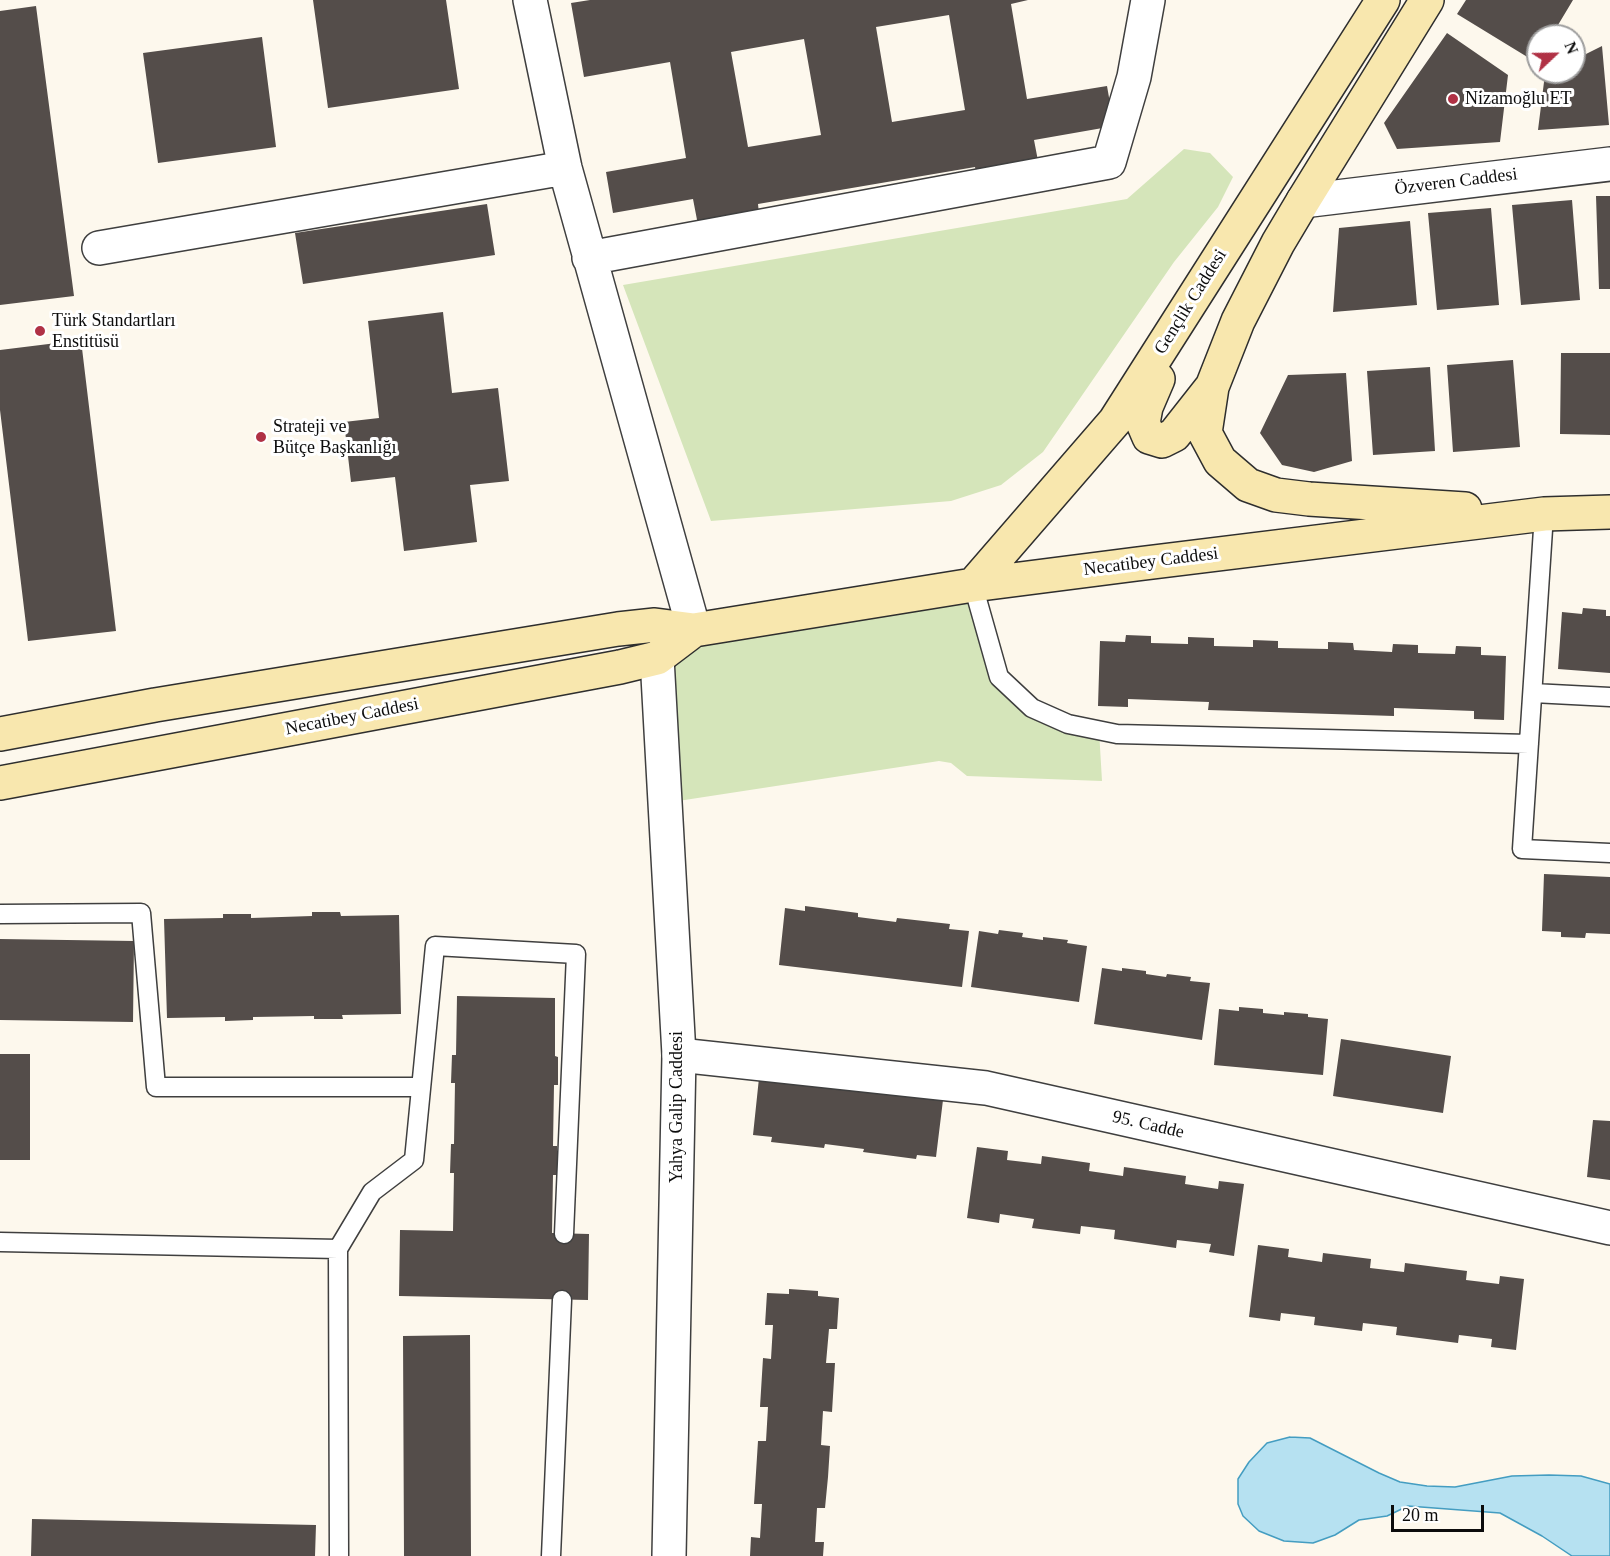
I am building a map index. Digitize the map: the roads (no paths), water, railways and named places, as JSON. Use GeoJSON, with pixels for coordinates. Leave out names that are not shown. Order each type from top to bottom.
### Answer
{"type":"FeatureCollection","features":[{"type":"Feature","properties":{"kind":"main road","name":"Gençlik Caddesi"},"geometry":{"type":"LineString","coordinates":[[973,585],[1115,421],[1383,0]]}},
{"type":"Feature","properties":{"kind":"main road"},"geometry":{"type":"LineString","coordinates":[[1427,0],[1303,201],[1238,321],[1212,387],[1205,433],[1220,461],[1248,485],[1276,495],[1544,514]]}},
{"type":"Feature","properties":{"kind":"main road"},"geometry":{"type":"LineString","coordinates":[[1197,294],[1146,407],[1143,423],[1149,438],[1162,441],[1174,435],[1212,387]]}},
{"type":"Feature","properties":{"kind":"main road","name":"Necatibey Caddesi"},"geometry":{"type":"LineString","coordinates":[[0,734],[155,705],[618,629],[655,625],[694,630],[973,585],[1544,514],[1610,512]]}},
{"type":"Feature","properties":{"kind":"main road","name":"Necatibey Caddesi"},"geometry":{"type":"LineString","coordinates":[[0,783],[608,669],[657,658],[694,630]]}},
{"type":"Feature","properties":{"kind":"street"},"geometry":{"type":"LineString","coordinates":[[530,0],[565,168],[694,630]]}},
{"type":"Feature","properties":{"kind":"street"},"geometry":{"type":"LineString","coordinates":[[589,258],[1109,162],[1134,77],[1148,0]]}},
{"type":"Feature","properties":{"kind":"street","name":"Özveren Caddesi"},"geometry":{"type":"LineString","coordinates":[[1303,201],[1610,164]]}},
{"type":"Feature","properties":{"kind":"street"},"geometry":{"type":"LineString","coordinates":[[99,248],[565,168]]}},
{"type":"Feature","properties":{"kind":"street","name":"Yahya Galip Caddesi"},"geometry":{"type":"LineString","coordinates":[[657,658],[679,1055],[669,1556]]}},
{"type":"Feature","properties":{"kind":"street","name":"95. Cadde"},"geometry":{"type":"LineString","coordinates":[[679,1055],[986,1088],[1610,1228]]}},
{"type":"Feature","properties":{"kind":"lane"},"geometry":{"type":"LineString","coordinates":[[1544,514],[1522,849],[1610,853]]}},
{"type":"Feature","properties":{"kind":"lane"},"geometry":{"type":"LineString","coordinates":[[973,585],[999,677],[1032,708],[1068,724],[1117,734],[1529,744]]}},
{"type":"Feature","properties":{"kind":"lane"},"geometry":{"type":"LineString","coordinates":[[1533,693],[1610,697]]}},
{"type":"Feature","properties":{"kind":"lane"},"geometry":{"type":"LineString","coordinates":[[0,914],[141,913],[156,1087],[422,1087]]}},
{"type":"Feature","properties":{"kind":"lane"},"geometry":{"type":"LineString","coordinates":[[339,1556],[338,1249],[372,1192],[414,1160],[435,946],[576,954],[564,1234]]}},
{"type":"Feature","properties":{"kind":"lane"},"geometry":{"type":"LineString","coordinates":[[0,1242],[338,1249]]}},
{"type":"Feature","properties":{"kind":"lane"},"geometry":{"type":"LineString","coordinates":[[551,1556],[562,1300]]}},
{"type":"Feature","properties":{"kind":"water"},"geometry":{"type":"Polygon","coordinates":[[[1290,1437],[1310,1438],[1400,1482],[1427,1486],[1455,1487],[1512,1476],[1549,1475],[1581,1476],[1610,1484],[1610,1556],[1572,1556],[1500,1513],[1408,1506],[1387,1516],[1359,1520],[1335,1535],[1313,1543],[1284,1541],[1259,1531],[1243,1516],[1238,1504],[1238,1479],[1249,1462],[1267,1443],[1290,1437]]]}},
{"type":"Feature","properties":{"kind":"place","name":"Nizamoğlu ET"},"geometry":{"type":"Point","coordinates":[1453,99]}},
{"type":"Feature","properties":{"kind":"place","name":"Türk Standartları Enstitüsü"},"geometry":{"type":"Point","coordinates":[40,331]}},
{"type":"Feature","properties":{"kind":"place","name":"Strateji ve Bütçe Başkanlığı"},"geometry":{"type":"Point","coordinates":[261,437]}}]}
